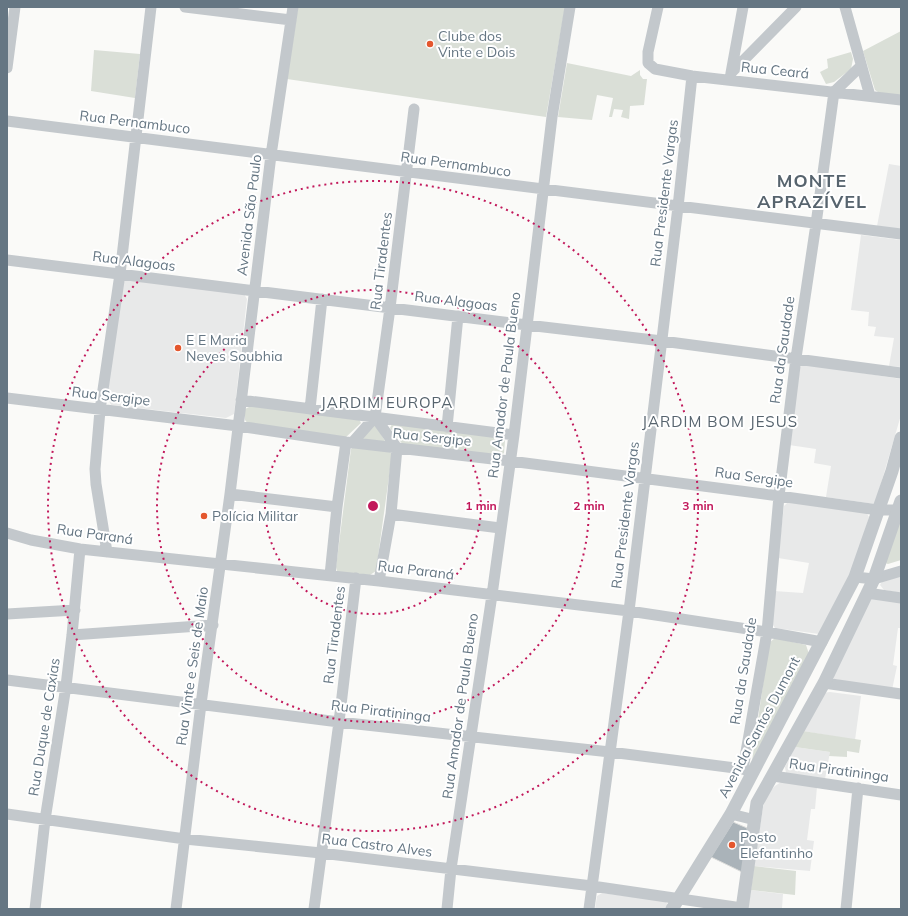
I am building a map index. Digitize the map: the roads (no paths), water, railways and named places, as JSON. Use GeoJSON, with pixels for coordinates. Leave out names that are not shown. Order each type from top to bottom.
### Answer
{"type":"FeatureCollection","features":[{"type":"Feature","properties":{"kind":"street"},"geometry":{"type":"LineString","coordinates":[[7,68],[15,7]]}},
{"type":"Feature","properties":{"kind":"street"},"geometry":{"type":"LineString","coordinates":[[107,552],[95,469],[100,410],[120,274],[151,7]]}},
{"type":"Feature","properties":{"kind":"street"},"geometry":{"type":"LineString","coordinates":[[185,7],[291,20]]}},
{"type":"Feature","properties":{"kind":"street","name":"Avenida São Paulo"},"geometry":{"type":"LineString","coordinates":[[238,426],[271,154],[293,7]]}},
{"type":"Feature","properties":{"kind":"street","name":"Rua Amador de Paula Bueno"},"geometry":{"type":"LineString","coordinates":[[447,909],[451,869],[492,595],[500,528],[514,435],[552,117],[570,7]]}},
{"type":"Feature","properties":{"kind":"street","name":"Rua Ceará"},"geometry":{"type":"LineString","coordinates":[[658,7],[648,52],[648,63],[655,69],[692,76],[731,76],[834,92],[901,100]]}},
{"type":"Feature","properties":{"kind":"street"},"geometry":{"type":"LineString","coordinates":[[731,76],[743,7]]}},
{"type":"Feature","properties":{"kind":"street"},"geometry":{"type":"LineString","coordinates":[[731,76],[796,7]]}},
{"type":"Feature","properties":{"kind":"street"},"geometry":{"type":"LineString","coordinates":[[845,7],[870,96]]}},
{"type":"Feature","properties":{"kind":"street"},"geometry":{"type":"LineString","coordinates":[[834,92],[861,66]]}},
{"type":"Feature","properties":{"kind":"street","name":"Rua Presidente Vargas"},"geometry":{"type":"LineString","coordinates":[[589,909],[662,341],[692,76]]}},
{"type":"Feature","properties":{"kind":"street","name":"Rua da Saudade"},"geometry":{"type":"LineString","coordinates":[[748,771],[767,632],[779,496],[796,358],[834,92]]}},
{"type":"Feature","properties":{"kind":"street","name":"Rua Tiradentes"},"geometry":{"type":"LineString","coordinates":[[375,417],[414,109]]}},
{"type":"Feature","properties":{"kind":"street","name":"Rua Pernambuco"},"geometry":{"type":"LineString","coordinates":[[7,121],[135,136],[543,190],[901,234]]}},
{"type":"Feature","properties":{"kind":"street","name":"Rua Alagoas"},"geometry":{"type":"LineString","coordinates":[[7,260],[662,341],[901,373]]}},
{"type":"Feature","properties":{"kind":"street"},"geometry":{"type":"LineString","coordinates":[[310,409],[322,299]]}},
{"type":"Feature","properties":{"kind":"street"},"geometry":{"type":"LineString","coordinates":[[447,427],[458,316]]}},
{"type":"Feature","properties":{"kind":"street","name":"Rua Sergipe"},"geometry":{"type":"LineString","coordinates":[[7,398],[238,426],[349,443],[644,478],[878,510],[900,507]]}},
{"type":"Feature","properties":{"kind":"street","name":"Rua Sergipe"},"geometry":{"type":"LineString","coordinates":[[241,400],[514,435]]}},
{"type":"Feature","properties":{"kind":"street"},"geometry":{"type":"LineString","coordinates":[[349,443],[375,417],[397,448],[391,514],[379,581]]}},
{"type":"Feature","properties":{"kind":"street","name":"Rua Vinte e Seis de Maio"},"geometry":{"type":"LineString","coordinates":[[176,909],[201,704],[213,625],[238,426]]}},
{"type":"Feature","properties":{"kind":"street","name":"Avenida Santos Dumont"},"geometry":{"type":"LineString","coordinates":[[755,820],[731,814],[748,771],[822,642],[856,577],[878,510],[897,471],[901,438]]}},
{"type":"Feature","properties":{"kind":"street","name":"Rua Tiradentes"},"geometry":{"type":"LineString","coordinates":[[330,575],[337,507],[349,443]]}},
{"type":"Feature","properties":{"kind":"street"},"geometry":{"type":"LineString","coordinates":[[230,494],[337,507]]}},
{"type":"Feature","properties":{"kind":"street"},"geometry":{"type":"LineString","coordinates":[[742,908],[757,803],[824,683],[874,579],[900,507]]}},
{"type":"Feature","properties":{"kind":"street"},"geometry":{"type":"LineString","coordinates":[[391,514],[500,528]]}},
{"type":"Feature","properties":{"kind":"street","name":"Rua Paraná"},"geometry":{"type":"LineString","coordinates":[[7,533],[31,540],[80,549],[330,575],[628,611],[822,642]]}},
{"type":"Feature","properties":{"kind":"street","name":"Rua Duque de Caxias"},"geometry":{"type":"LineString","coordinates":[[34,909],[45,820],[66,686],[75,610],[80,549]]}},
{"type":"Feature","properties":{"kind":"street"},"geometry":{"type":"LineString","coordinates":[[856,577],[874,579],[901,571]]}},
{"type":"Feature","properties":{"kind":"street","name":"Rua Tiradentes"},"geometry":{"type":"LineString","coordinates":[[314,909],[339,722],[356,578]]}},
{"type":"Feature","properties":{"kind":"street"},"geometry":{"type":"LineString","coordinates":[[867,592],[901,598]]}},
{"type":"Feature","properties":{"kind":"street"},"geometry":{"type":"LineString","coordinates":[[7,614],[75,610]]}},
{"type":"Feature","properties":{"kind":"street"},"geometry":{"type":"LineString","coordinates":[[72,635],[213,625]]}},
{"type":"Feature","properties":{"kind":"street","name":"Rua Piratininga"},"geometry":{"type":"LineString","coordinates":[[7,680],[66,686],[339,722],[610,752],[748,771]]}},
{"type":"Feature","properties":{"kind":"street"},"geometry":{"type":"LineString","coordinates":[[824,683],[901,694]]}},
{"type":"Feature","properties":{"kind":"street","name":"Rua Piratininga"},"geometry":{"type":"LineString","coordinates":[[773,776],[901,794]]}},
{"type":"Feature","properties":{"kind":"street"},"geometry":{"type":"LineString","coordinates":[[846,909],[858,788]]}},
{"type":"Feature","properties":{"kind":"street","name":"Rua Castro Alves"},"geometry":{"type":"LineString","coordinates":[[7,814],[185,839],[321,853],[592,886],[675,904],[742,908]]}},
{"type":"Feature","properties":{"kind":"street"},"geometry":{"type":"LineString","coordinates":[[675,904],[731,814]]}},
{"type":"Feature","properties":{"kind":"place","name":"Clube dos Vinte e Dois"},"geometry":{"type":"Point","coordinates":[430,44]}},
{"type":"Feature","properties":{"kind":"place","name":"E E Maria Neves Soubhia"},"geometry":{"type":"Point","coordinates":[178,348]}},
{"type":"Feature","properties":{"kind":"place","name":"Polícia Militar"},"geometry":{"type":"Point","coordinates":[204,516]}},
{"type":"Feature","properties":{"kind":"place","name":"Posto Elefantinho"},"geometry":{"type":"Point","coordinates":[732,845]}},
{"type":"Feature","properties":{"kind":"district","name":"MONTE APRAZÍVEL"},"geometry":{"type":"Point","coordinates":[812,191]}},
{"type":"Feature","properties":{"kind":"district","name":"JARDIM EUROPA"},"geometry":{"type":"Point","coordinates":[387,403]}},
{"type":"Feature","properties":{"kind":"district","name":"JARDIM BOM JESUS"},"geometry":{"type":"Point","coordinates":[720,422]}}]}
